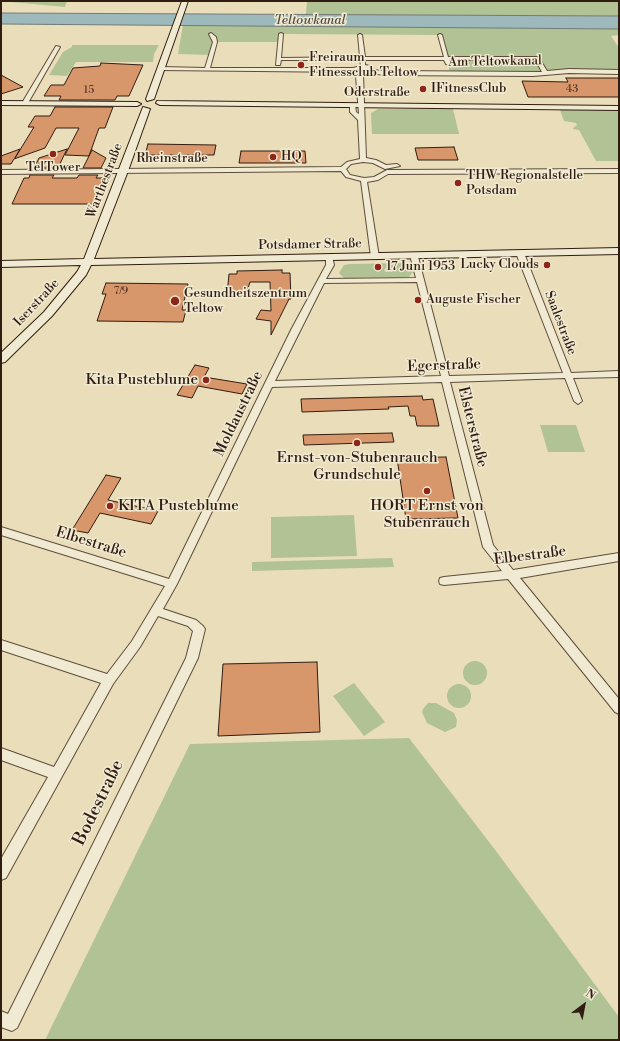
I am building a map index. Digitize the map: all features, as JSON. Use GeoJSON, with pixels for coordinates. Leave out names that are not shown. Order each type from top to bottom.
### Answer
{"type":"FeatureCollection","features":[{"type":"Feature","properties":{"kind":"street"},"geometry":{"type":"LineString","coordinates":[[150,99],[185,1]]}},
{"type":"Feature","properties":{"kind":"street"},"geometry":{"type":"LineString","coordinates":[[207,70],[215,42],[214,37],[211,34]]}},
{"type":"Feature","properties":{"kind":"street"},"geometry":{"type":"LineString","coordinates":[[277,70],[281,34]]}},
{"type":"Feature","properties":{"kind":"street"},"geometry":{"type":"LineString","coordinates":[[360,35],[363,67]]}},
{"type":"Feature","properties":{"kind":"street"},"geometry":{"type":"LineString","coordinates":[[440,35],[450,74]]}},
{"type":"Feature","properties":{"kind":"street"},"geometry":{"type":"LineString","coordinates":[[25,103],[58,47]]}},
{"type":"Feature","properties":{"kind":"street"},"geometry":{"type":"LineString","coordinates":[[278,59],[537,58],[545,73]]}},
{"type":"Feature","properties":{"kind":"street"},"geometry":{"type":"LineString","coordinates":[[355,70],[356,68],[363,67],[370,68],[372,71]]}},
{"type":"Feature","properties":{"kind":"street"},"geometry":{"type":"LineString","coordinates":[[161,69],[355,70],[361,73],[372,71]]}},
{"type":"Feature","properties":{"kind":"street","name":"Am Teltowkanal"},"geometry":{"type":"LineString","coordinates":[[372,71],[383,73],[450,74],[619,72]]}},
{"type":"Feature","properties":{"kind":"street"},"geometry":{"type":"LineString","coordinates":[[361,73],[359,76],[358,105],[361,120],[363,160],[374,161],[386,169],[590,168],[619,165]]}},
{"type":"Feature","properties":{"kind":"street"},"geometry":{"type":"LineString","coordinates":[[1,103],[137,104],[138,106],[146,108],[156,107],[160,103],[156,100],[150,99],[143,100],[137,104]]}},
{"type":"Feature","properties":{"kind":"street","name":"Oderstraße"},"geometry":{"type":"LineString","coordinates":[[160,103],[619,107]]}},
{"type":"Feature","properties":{"kind":"street"},"geometry":{"type":"LineString","coordinates":[[358,105],[353,112],[361,120]]}},
{"type":"Feature","properties":{"kind":"street","name":"Warthestraße"},"geometry":{"type":"LineString","coordinates":[[88,262],[124,171],[146,108]]}},
{"type":"Feature","properties":{"kind":"street","name":"Rheinstraße"},"geometry":{"type":"LineString","coordinates":[[1,172],[343,169],[349,162],[363,160]]}},
{"type":"Feature","properties":{"kind":"street"},"geometry":{"type":"LineString","coordinates":[[590,168],[619,171]]}},
{"type":"Feature","properties":{"kind":"street"},"geometry":{"type":"LineString","coordinates":[[343,169],[348,176],[364,180],[376,179],[386,169]]}},
{"type":"Feature","properties":{"kind":"street"},"geometry":{"type":"LineString","coordinates":[[364,180],[375,257]]}},
{"type":"Feature","properties":{"kind":"street","name":"Potsdamer Straße"},"geometry":{"type":"LineString","coordinates":[[1,264],[619,251]]}},
{"type":"Feature","properties":{"kind":"street","name":"Saalestraße"},"geometry":{"type":"LineString","coordinates":[[520,253],[578,401]]}},
{"type":"Feature","properties":{"kind":"street","name":"Elsterstraße"},"geometry":{"type":"LineString","coordinates":[[414,255],[488,547],[619,708]]}},
{"type":"Feature","properties":{"kind":"street","name":"Moldaustraße"},"geometry":{"type":"LineString","coordinates":[[172,584],[269,384],[330,265],[329,258]]}},
{"type":"Feature","properties":{"kind":"street","name":"Iserstraße"},"geometry":{"type":"LineString","coordinates":[[1,359],[54,308],[79,277],[88,262]]}},
{"type":"Feature","properties":{"kind":"street"},"geometry":{"type":"LineString","coordinates":[[321,281],[420,280]]}},
{"type":"Feature","properties":{"kind":"street","name":"Egerstraße"},"geometry":{"type":"LineString","coordinates":[[269,384],[619,374]]}},
{"type":"Feature","properties":{"kind":"street","name":"Elbestraße"},"geometry":{"type":"LineString","coordinates":[[1,531],[172,584]]}},
{"type":"Feature","properties":{"kind":"street","name":"Elbestraße"},"geometry":{"type":"LineString","coordinates":[[444,581],[557,569],[619,557]]}},
{"type":"Feature","properties":{"kind":"street"},"geometry":{"type":"LineString","coordinates":[[1,873],[58,774],[109,680],[136,644],[172,584]]}},
{"type":"Feature","properties":{"kind":"street","name":"Bodestraße"},"geometry":{"type":"LineString","coordinates":[[1,1019],[12,1023],[192,658],[199,629],[192,623],[156,611]]}},
{"type":"Feature","properties":{"kind":"street"},"geometry":{"type":"LineString","coordinates":[[1,645],[109,680]]}},
{"type":"Feature","properties":{"kind":"street"},"geometry":{"type":"LineString","coordinates":[[1,754],[58,774]]}},
{"type":"Feature","properties":{"kind":"green space"},"geometry":{"type":"Polygon","coordinates":[[[1,1],[67,1],[65,7],[1,1]]]}},
{"type":"Feature","properties":{"kind":"green space"},"geometry":{"type":"Polygon","coordinates":[[[307,1],[619,1],[619,16],[304,15],[306,13],[307,1]]]}},
{"type":"Feature","properties":{"kind":"green space"},"geometry":{"type":"Polygon","coordinates":[[[183,25],[619,29],[619,35],[611,36],[619,48],[619,74],[450,73],[440,35],[282,34],[280,42],[215,42],[211,55],[178,54],[183,25]]]}},
{"type":"Feature","properties":{"kind":"green space"},"geometry":{"type":"Polygon","coordinates":[[[72,45],[159,45],[154,54],[153,62],[76,62],[67,76],[49,75],[63,52],[72,47],[72,45]]]}},
{"type":"Feature","properties":{"kind":"green space"},"geometry":{"type":"Polygon","coordinates":[[[378,109],[453,109],[459,134],[372,134],[371,113],[378,109]]]}},
{"type":"Feature","properties":{"kind":"green space"},"geometry":{"type":"Polygon","coordinates":[[[560,110],[619,110],[619,161],[596,161],[579,130],[573,129],[577,125],[576,123],[564,121],[560,110]]]}},
{"type":"Feature","properties":{"kind":"green space"},"geometry":{"type":"Polygon","coordinates":[[[407,263],[413,272],[409,277],[344,278],[339,273],[344,265],[350,264],[407,263]]]}},
{"type":"Feature","properties":{"kind":"green space"},"geometry":{"type":"Polygon","coordinates":[[[540,425],[576,425],[585,452],[548,452],[540,425]]]}},
{"type":"Feature","properties":{"kind":"green space"},"geometry":{"type":"Polygon","coordinates":[[[354,515],[357,556],[271,558],[271,517],[354,515]]]}},
{"type":"Feature","properties":{"kind":"green space"},"geometry":{"type":"Polygon","coordinates":[[[392,558],[394,567],[252,571],[252,562],[392,558]]]}},
{"type":"Feature","properties":{"kind":"green space"},"geometry":{"type":"Polygon","coordinates":[[[475,661],[480,662],[486,668],[486,678],[480,684],[475,685],[470,684],[464,678],[463,673],[464,668],[470,662],[475,661]]]}},
{"type":"Feature","properties":{"kind":"green space"},"geometry":{"type":"Polygon","coordinates":[[[354,683],[385,722],[364,736],[333,696],[354,683]]]}},
{"type":"Feature","properties":{"kind":"green space"},"geometry":{"type":"Polygon","coordinates":[[[459,684],[468,687],[471,696],[468,705],[459,708],[450,705],[447,696],[450,687],[459,684]]]}},
{"type":"Feature","properties":{"kind":"green space"},"geometry":{"type":"Polygon","coordinates":[[[428,703],[436,703],[454,713],[457,720],[456,727],[445,732],[427,723],[422,712],[428,703]]]}},
{"type":"Feature","properties":{"kind":"green space"},"geometry":{"type":"Polygon","coordinates":[[[409,738],[496,851],[619,1017],[619,1040],[45,1040],[190,744],[409,738]]]}},
{"type":"Feature","properties":{"kind":"water","name":"Teltowkanal"},"geometry":{"type":"Polygon","coordinates":[[[1,13],[619,16],[619,29],[1,24],[1,13]]]}},
{"type":"Feature","properties":{"kind":"building"},"geometry":{"type":"Polygon","coordinates":[[[101,63],[143,65],[129,96],[117,96],[115,100],[59,100],[61,96],[44,96],[51,85],[64,85],[73,68],[100,66],[101,63]]]}},
{"type":"Feature","properties":{"kind":"building"},"geometry":{"type":"Polygon","coordinates":[[[1,75],[23,87],[1,94],[1,75]]]}},
{"type":"Feature","properties":{"kind":"building"},"geometry":{"type":"Polygon","coordinates":[[[566,78],[619,78],[619,97],[528,97],[522,81],[568,82],[566,78]]]}},
{"type":"Feature","properties":{"kind":"building"},"geometry":{"type":"Polygon","coordinates":[[[55,107],[113,107],[105,128],[99,128],[89,156],[65,155],[79,128],[56,128],[45,148],[14,159],[11,164],[1,164],[1,156],[20,149],[15,158],[34,127],[28,127],[35,116],[50,116],[55,107]]]}},
{"type":"Feature","properties":{"kind":"building"},"geometry":{"type":"Polygon","coordinates":[[[148,144],[216,145],[214,155],[145,155],[148,144]]]}},
{"type":"Feature","properties":{"kind":"building"},"geometry":{"type":"Polygon","coordinates":[[[454,147],[458,160],[418,160],[415,148],[454,147]]]}},
{"type":"Feature","properties":{"kind":"building"},"geometry":{"type":"Polygon","coordinates":[[[67,149],[58,168],[34,168],[39,158],[67,149]]]}},
{"type":"Feature","properties":{"kind":"building"},"geometry":{"type":"Polygon","coordinates":[[[92,150],[106,158],[101,168],[83,168],[92,150]]]}},
{"type":"Feature","properties":{"kind":"building","name":"HQ"},"geometry":{"type":"Polygon","coordinates":[[[241,151],[305,151],[306,163],[239,163],[241,151]]]}},
{"type":"Feature","properties":{"kind":"building"},"geometry":{"type":"Polygon","coordinates":[[[30,175],[54,175],[52,178],[77,178],[79,175],[98,175],[96,178],[103,178],[94,204],[12,204],[24,178],[29,178],[30,175]]]}},
{"type":"Feature","properties":{"kind":"building"},"geometry":{"type":"Polygon","coordinates":[[[282,270],[282,273],[290,273],[291,299],[289,299],[271,335],[271,321],[256,319],[261,310],[271,311],[270,282],[250,282],[246,295],[227,295],[229,274],[237,274],[237,271],[282,270]]]}},
{"type":"Feature","properties":{"kind":"building"},"geometry":{"type":"Polygon","coordinates":[[[106,283],[188,284],[182,310],[186,310],[183,322],[97,321],[106,294],[102,294],[106,283]]]}},
{"type":"Feature","properties":{"kind":"building","name":"Kita Pusteblume"},"geometry":{"type":"Polygon","coordinates":[[[195,365],[209,368],[204,377],[247,384],[242,394],[198,386],[192,398],[177,395],[195,365]]]}},
{"type":"Feature","properties":{"kind":"building"},"geometry":{"type":"Polygon","coordinates":[[[422,396],[423,400],[433,399],[439,426],[417,426],[415,416],[410,416],[408,406],[388,407],[389,409],[302,412],[301,399],[422,396]]]}},
{"type":"Feature","properties":{"kind":"building"},"geometry":{"type":"Polygon","coordinates":[[[392,433],[394,442],[304,445],[303,435],[392,433]]]}},
{"type":"Feature","properties":{"kind":"building","name":"HORT Ernst von Stubenrauch"},"geometry":{"type":"Polygon","coordinates":[[[446,457],[458,518],[406,519],[397,458],[446,457]]]}},
{"type":"Feature","properties":{"kind":"building","name":"KITA Pusteblume"},"geometry":{"type":"Polygon","coordinates":[[[106,475],[121,478],[108,500],[158,511],[151,524],[100,513],[88,533],[72,530],[106,475]]]}},
{"type":"Feature","properties":{"kind":"building"},"geometry":{"type":"Polygon","coordinates":[[[317,662],[320,732],[218,736],[223,664],[317,662]]]}},
{"type":"Feature","properties":{"kind":"place","name":"Freiraum Fitnessclub Teltow"},"geometry":{"type":"Point","coordinates":[301,65]}},
{"type":"Feature","properties":{"kind":"place","name":"IFitnessClub"},"geometry":{"type":"Point","coordinates":[423,89]}},
{"type":"Feature","properties":{"kind":"place","name":"TelTower"},"geometry":{"type":"Point","coordinates":[53,154]}},
{"type":"Feature","properties":{"kind":"place","name":"HQ"},"geometry":{"type":"Point","coordinates":[273,157]}},
{"type":"Feature","properties":{"kind":"place","name":"THW Regionalstelle Potsdam"},"geometry":{"type":"Point","coordinates":[458,183]}},
{"type":"Feature","properties":{"kind":"place","name":"Lucky Clouds"},"geometry":{"type":"Point","coordinates":[547,265]}},
{"type":"Feature","properties":{"kind":"place","name":"17 Juni 1953"},"geometry":{"type":"Point","coordinates":[378,267]}},
{"type":"Feature","properties":{"kind":"place","name":"Auguste Fischer"},"geometry":{"type":"Point","coordinates":[418,300]}},
{"type":"Feature","properties":{"kind":"place","name":"Gesundheitszentrum Teltow"},"geometry":{"type":"Point","coordinates":[175,301]}},
{"type":"Feature","properties":{"kind":"place","name":"Kita Pusteblume"},"geometry":{"type":"Point","coordinates":[206,380]}},
{"type":"Feature","properties":{"kind":"place","name":"Ernst-von-Stubenrauch Grundschule"},"geometry":{"type":"Point","coordinates":[357,443]}},
{"type":"Feature","properties":{"kind":"place","name":"HORT Ernst von Stubenrauch"},"geometry":{"type":"Point","coordinates":[427,491]}},
{"type":"Feature","properties":{"kind":"place","name":"KITA Pusteblume"},"geometry":{"type":"Point","coordinates":[110,506]}}]}
